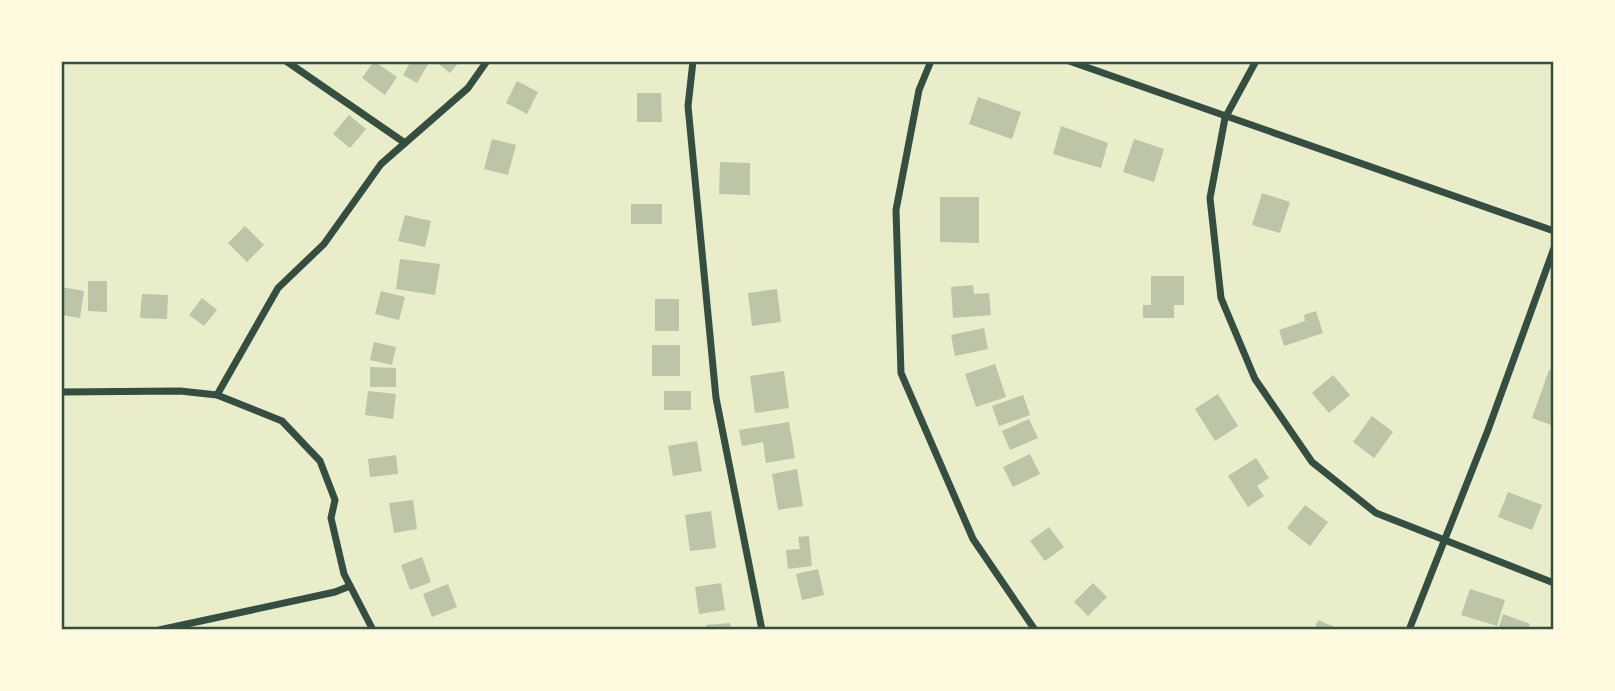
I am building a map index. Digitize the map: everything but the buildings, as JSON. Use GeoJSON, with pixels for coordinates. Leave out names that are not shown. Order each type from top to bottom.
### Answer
{"type":"FeatureCollection","features":[{"type":"Feature","properties":{"kind":"street"},"geometry":{"type":"LineString","coordinates":[[286,61],[405,143]]}},
{"type":"Feature","properties":{"kind":"street"},"geometry":{"type":"LineString","coordinates":[[217,395],[278,288],[324,244],[381,164],[468,88],[487,61]]}},
{"type":"Feature","properties":{"kind":"street"},"geometry":{"type":"LineString","coordinates":[[693,61],[688,106],[716,398],[762,630]]}},
{"type":"Feature","properties":{"kind":"street"},"geometry":{"type":"LineString","coordinates":[[931,61],[919,90],[896,209],[901,373],[973,539],[1035,630]]}},
{"type":"Feature","properties":{"kind":"street"},"geometry":{"type":"LineString","coordinates":[[1069,61],[1225,118],[1554,231]]}},
{"type":"Feature","properties":{"kind":"street"},"geometry":{"type":"LineString","coordinates":[[1256,61],[1225,118],[1210,198],[1221,298],[1255,379],[1312,462],[1376,513],[1554,583]]}},
{"type":"Feature","properties":{"kind":"street"},"geometry":{"type":"LineString","coordinates":[[1409,630],[1446,540],[1554,248]]}},
{"type":"Feature","properties":{"kind":"street"},"geometry":{"type":"LineString","coordinates":[[61,392],[180,391],[217,395],[282,421],[320,461],[335,500],[331,518],[340,560],[373,630]]}},
{"type":"Feature","properties":{"kind":"street"},"geometry":{"type":"LineString","coordinates":[[159,630],[335,592],[350,586]]}}]}
